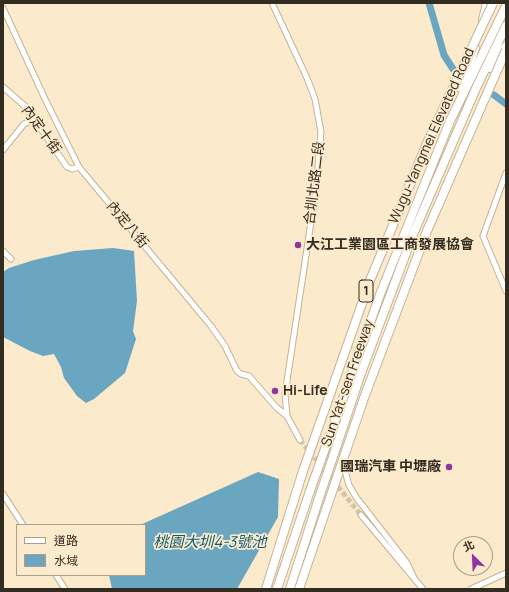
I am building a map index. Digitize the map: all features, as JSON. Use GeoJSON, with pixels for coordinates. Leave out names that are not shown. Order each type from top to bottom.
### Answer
{"type":"FeatureCollection","features":[{"type":"Feature","properties":{"kind":"highway"},"geometry":{"type":"LineString","coordinates":[[450,121],[481,30],[487,3]]}},
{"type":"Feature","properties":{"kind":"highway","name":"Wugu-Yangmei Elevated Road"},"geometry":{"type":"LineString","coordinates":[[266,589],[283,540],[303,471],[371,278],[428,141],[493,3]]}},
{"type":"Feature","properties":{"kind":"highway","name":"Sun Yat-sen Freeway"},"geometry":{"type":"LineString","coordinates":[[277,589],[310,491],[381,292],[450,121],[506,6]]}},
{"type":"Feature","properties":{"kind":"highway","name":"Sun Yat-sen Freeway"},"geometry":{"type":"LineString","coordinates":[[290,589],[360,373],[414,232],[477,86],[506,26]]}},
{"type":"Feature","properties":{"kind":"highway"},"geometry":{"type":"LineString","coordinates":[[477,86],[506,46]]}},
{"type":"Feature","properties":{"kind":"highway"},"geometry":{"type":"LineString","coordinates":[[299,589],[364,398],[427,231],[506,50]]}},
{"type":"Feature","properties":{"kind":"street","name":"合圳北路二段"},"geometry":{"type":"LineString","coordinates":[[272,3],[313,92],[321,132],[315,196],[285,394],[287,416],[300,440]]}},
{"type":"Feature","properties":{"kind":"street","name":"內定八街"},"geometry":{"type":"LineString","coordinates":[[3,8],[45,99],[79,167],[211,326],[225,346],[237,371],[241,374],[249,376],[276,408],[287,416]]}},
{"type":"Feature","properties":{"kind":"street"},"geometry":{"type":"LineString","coordinates":[[415,580],[407,563],[356,497],[349,485],[344,471],[346,438],[388,326],[468,126],[506,59]]}},
{"type":"Feature","properties":{"kind":"street","name":"內定十街"},"geometry":{"type":"LineString","coordinates":[[3,87],[26,107],[66,167],[72,169],[79,167]]}},
{"type":"Feature","properties":{"kind":"street"},"geometry":{"type":"LineString","coordinates":[[3,150],[24,124],[35,119]]}},
{"type":"Feature","properties":{"kind":"street"},"geometry":{"type":"LineString","coordinates":[[506,173],[483,236],[506,291]]}},
{"type":"Feature","properties":{"kind":"street"},"geometry":{"type":"LineString","coordinates":[[3,251],[11,259]]}},
{"type":"Feature","properties":{"kind":"street"},"geometry":{"type":"LineString","coordinates":[[3,494],[22,524]]}},
{"type":"Feature","properties":{"kind":"street"},"geometry":{"type":"LineString","coordinates":[[361,515],[423,589]]}},
{"type":"Feature","properties":{"kind":"street"},"geometry":{"type":"LineString","coordinates":[[388,539],[392,548],[391,551]]}},
{"type":"Feature","properties":{"kind":"street"},"geometry":{"type":"LineString","coordinates":[[471,589],[506,573]]}},
{"type":"Feature","properties":{"kind":"street"},"geometry":{"type":"LineString","coordinates":[[57,576],[65,589]]}},
{"type":"Feature","properties":{"kind":"water"},"geometry":{"type":"Polygon","coordinates":[[[113,248],[134,251],[137,301],[133,331],[136,339],[125,373],[94,399],[86,403],[77,396],[64,378],[61,367],[54,354],[43,356],[3,337],[3,272],[9,268],[34,260],[74,251],[113,248]]]}},
{"type":"Feature","properties":{"kind":"water","name":"桃園大圳4-3號池"},"geometry":{"type":"Polygon","coordinates":[[[258,472],[279,479],[278,517],[237,589],[112,589],[109,576],[146,576],[146,524],[142,524],[258,472]]]}},
{"type":"Feature","properties":{"kind":"waterway"},"geometry":{"type":"LineString","coordinates":[[429,3],[444,55],[453,69]]}},
{"type":"Feature","properties":{"kind":"waterway"},"geometry":{"type":"LineString","coordinates":[[494,95],[506,104]]}},
{"type":"Feature","properties":{"kind":"tunnel"},"geometry":{"type":"LineString","coordinates":[[300,440],[361,515]]}},
{"type":"Feature","properties":{"kind":"place","name":"大江工業園區工商發展協會"},"geometry":{"type":"Point","coordinates":[298,245]}},
{"type":"Feature","properties":{"kind":"place","name":"Hi-Life"},"geometry":{"type":"Point","coordinates":[275,391]}},
{"type":"Feature","properties":{"kind":"place","name":"國瑞汽車 中壢廠"},"geometry":{"type":"Point","coordinates":[449,467]}}]}
